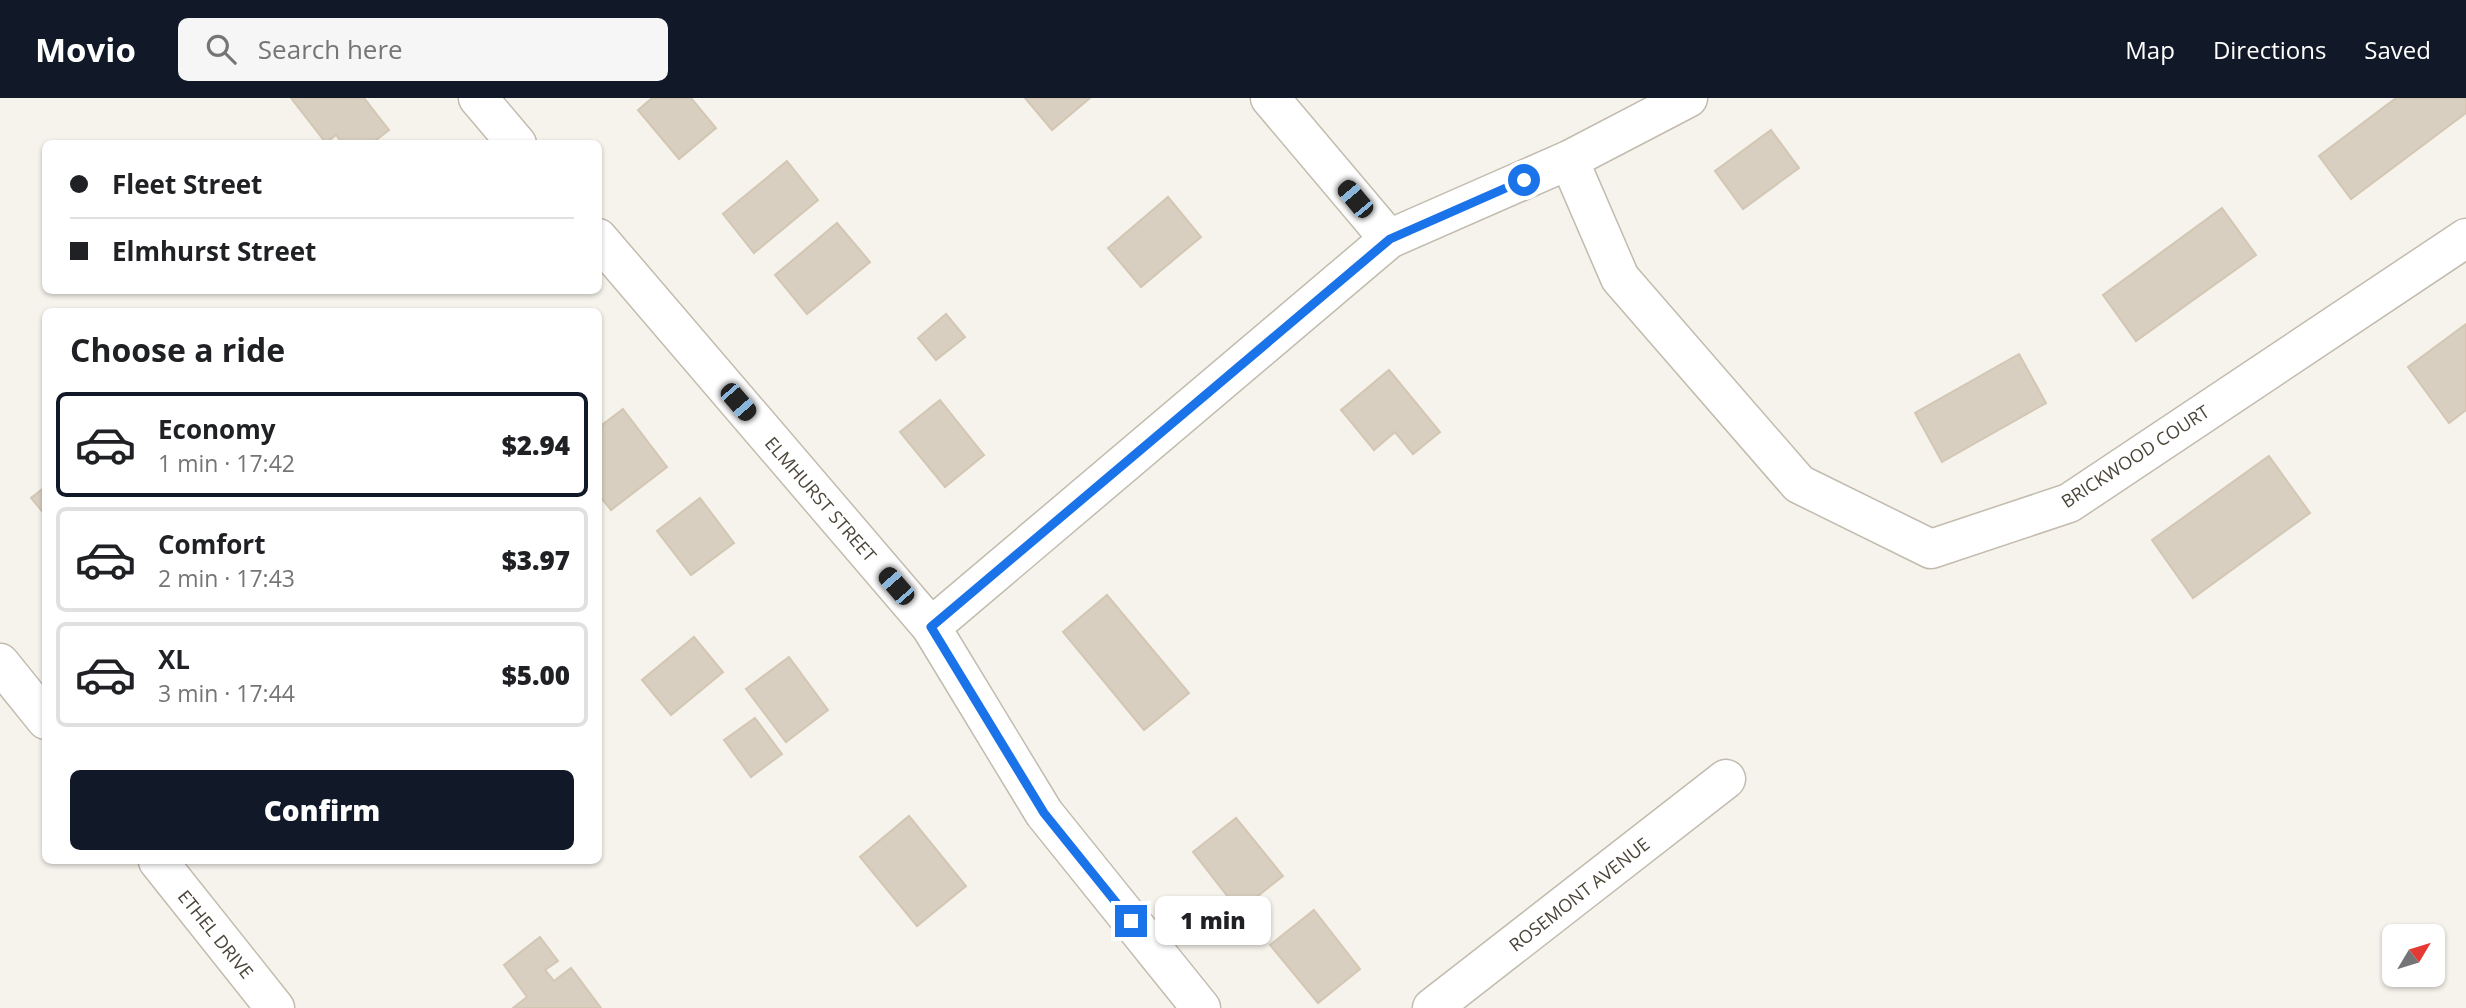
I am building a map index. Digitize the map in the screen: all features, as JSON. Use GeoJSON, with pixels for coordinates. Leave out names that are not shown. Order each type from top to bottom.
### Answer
{"type":"FeatureCollection","features":[{"type":"Feature","properties":{"kind":"street"},"geometry":{"type":"LineString","coordinates":[[478,98],[514,140]]}},
{"type":"Feature","properties":{"kind":"street"},"geometry":{"type":"LineString","coordinates":[[1270,98],[1390,239]]}},
{"type":"Feature","properties":{"kind":"street"},"geometry":{"type":"LineString","coordinates":[[931,627],[1390,239],[1569,160],[1688,98]]}},
{"type":"Feature","properties":{"kind":"street","name":"BRICKWOOD COURT"},"geometry":{"type":"LineString","coordinates":[[1569,160],[1620,278],[1799,484],[1931,549],[2069,503],[2466,238]]}},
{"type":"Feature","properties":{"kind":"street","name":"ELMHURST STREET"},"geometry":{"type":"LineString","coordinates":[[602,243],[931,627],[1044,813],[1201,1008]]}},
{"type":"Feature","properties":{"kind":"street"},"geometry":{"type":"LineString","coordinates":[[0,663],[42,715]]}},
{"type":"Feature","properties":{"kind":"street","name":"ROSEMONT AVENUE"},"geometry":{"type":"LineString","coordinates":[[1432,1008],[1726,779]]}},
{"type":"Feature","properties":{"kind":"street","name":"ETHEL DRIVE"},"geometry":{"type":"LineString","coordinates":[[160,864],[275,1008]]}},
{"type":"Feature","properties":{"kind":"building"},"geometry":{"type":"Polygon","coordinates":[[[291,98],[364,98],[389,130],[376,140],[340,140],[336,135],[330,140],[324,140],[291,98]]]}},
{"type":"Feature","properties":{"kind":"building"},"geometry":{"type":"Polygon","coordinates":[[[652,98],[691,98],[716,128],[679,159],[638,110],[652,98]]]}},
{"type":"Feature","properties":{"kind":"building"},"geometry":{"type":"Polygon","coordinates":[[[1025,98],[1090,98],[1052,130],[1025,98]]]}},
{"type":"Feature","properties":{"kind":"building"},"geometry":{"type":"Polygon","coordinates":[[[2396,98],[2466,98],[2466,113],[2351,199],[2319,156],[2396,98]]]}},
{"type":"Feature","properties":{"kind":"building"},"geometry":{"type":"Polygon","coordinates":[[[1771,130],[1799,168],[1743,209],[1715,171],[1771,130]]]}},
{"type":"Feature","properties":{"kind":"building"},"geometry":{"type":"Polygon","coordinates":[[[787,161],[818,200],[754,253],[723,214],[787,161]]]}},
{"type":"Feature","properties":{"kind":"building"},"geometry":{"type":"Polygon","coordinates":[[[1168,197],[1201,237],[1141,287],[1108,248],[1168,197]]]}},
{"type":"Feature","properties":{"kind":"building"},"geometry":{"type":"Polygon","coordinates":[[[2222,208],[2256,255],[2136,341],[2103,295],[2222,208]]]}},
{"type":"Feature","properties":{"kind":"building"},"geometry":{"type":"Polygon","coordinates":[[[837,223],[870,262],[807,314],[775,275],[837,223]]]}},
{"type":"Feature","properties":{"kind":"building"},"geometry":{"type":"Polygon","coordinates":[[[946,314],[965,337],[936,360],[918,338],[946,314]]]}},
{"type":"Feature","properties":{"kind":"building"},"geometry":{"type":"Polygon","coordinates":[[[2466,324],[2466,410],[2449,423],[2408,367],[2466,324]]]}},
{"type":"Feature","properties":{"kind":"building"},"geometry":{"type":"Polygon","coordinates":[[[2019,354],[2046,403],[1942,462],[1915,413],[2019,354]]]}},
{"type":"Feature","properties":{"kind":"building"},"geometry":{"type":"Polygon","coordinates":[[[1389,370],[1440,432],[1413,454],[1395,432],[1374,450],[1341,410],[1389,370]]]}},
{"type":"Feature","properties":{"kind":"building"},"geometry":{"type":"Polygon","coordinates":[[[940,400],[984,455],[945,487],[900,432],[940,400]]]}},
{"type":"Feature","properties":{"kind":"building"},"geometry":{"type":"Polygon","coordinates":[[[623,409],[667,467],[611,510],[602,499],[602,425],[623,409]]]}},
{"type":"Feature","properties":{"kind":"building"},"geometry":{"type":"Polygon","coordinates":[[[2269,456],[2310,513],[2193,598],[2152,540],[2269,456]]]}},
{"type":"Feature","properties":{"kind":"building"},"geometry":{"type":"Polygon","coordinates":[[[42,489],[42,511],[31,498],[42,489]]]}},
{"type":"Feature","properties":{"kind":"building"},"geometry":{"type":"Polygon","coordinates":[[[700,498],[734,543],[691,575],[657,531],[700,498]]]}},
{"type":"Feature","properties":{"kind":"building"},"geometry":{"type":"Polygon","coordinates":[[[1107,595],[1189,693],[1144,730],[1063,632],[1107,595]]]}},
{"type":"Feature","properties":{"kind":"building"},"geometry":{"type":"Polygon","coordinates":[[[694,637],[723,672],[671,715],[642,680],[694,637]]]}},
{"type":"Feature","properties":{"kind":"building"},"geometry":{"type":"Polygon","coordinates":[[[789,657],[828,710],[786,742],[746,689],[789,657]]]}},
{"type":"Feature","properties":{"kind":"building"},"geometry":{"type":"Polygon","coordinates":[[[755,718],[782,754],[751,777],[724,740],[755,718]]]}},
{"type":"Feature","properties":{"kind":"building"},"geometry":{"type":"Polygon","coordinates":[[[909,816],[966,886],[917,926],[860,857],[909,816]]]}},
{"type":"Feature","properties":{"kind":"building"},"geometry":{"type":"Polygon","coordinates":[[[1236,818],[1283,876],[1239,911],[1193,852],[1236,818]]]}},
{"type":"Feature","properties":{"kind":"building"},"geometry":{"type":"Polygon","coordinates":[[[1314,910],[1360,969],[1318,1003],[1270,945],[1314,910]]]}},
{"type":"Feature","properties":{"kind":"building"},"geometry":{"type":"Polygon","coordinates":[[[540,937],[558,961],[545,970],[554,981],[571,968],[601,1008],[513,1008],[527,997],[504,965],[540,937]]]}},
{"type":"Feature","properties":{"kind":"route"},"geometry":{"type":"LineString","coordinates":[[1131,921],[1044,813],[931,627],[1390,239],[1524,180]]}}]}
